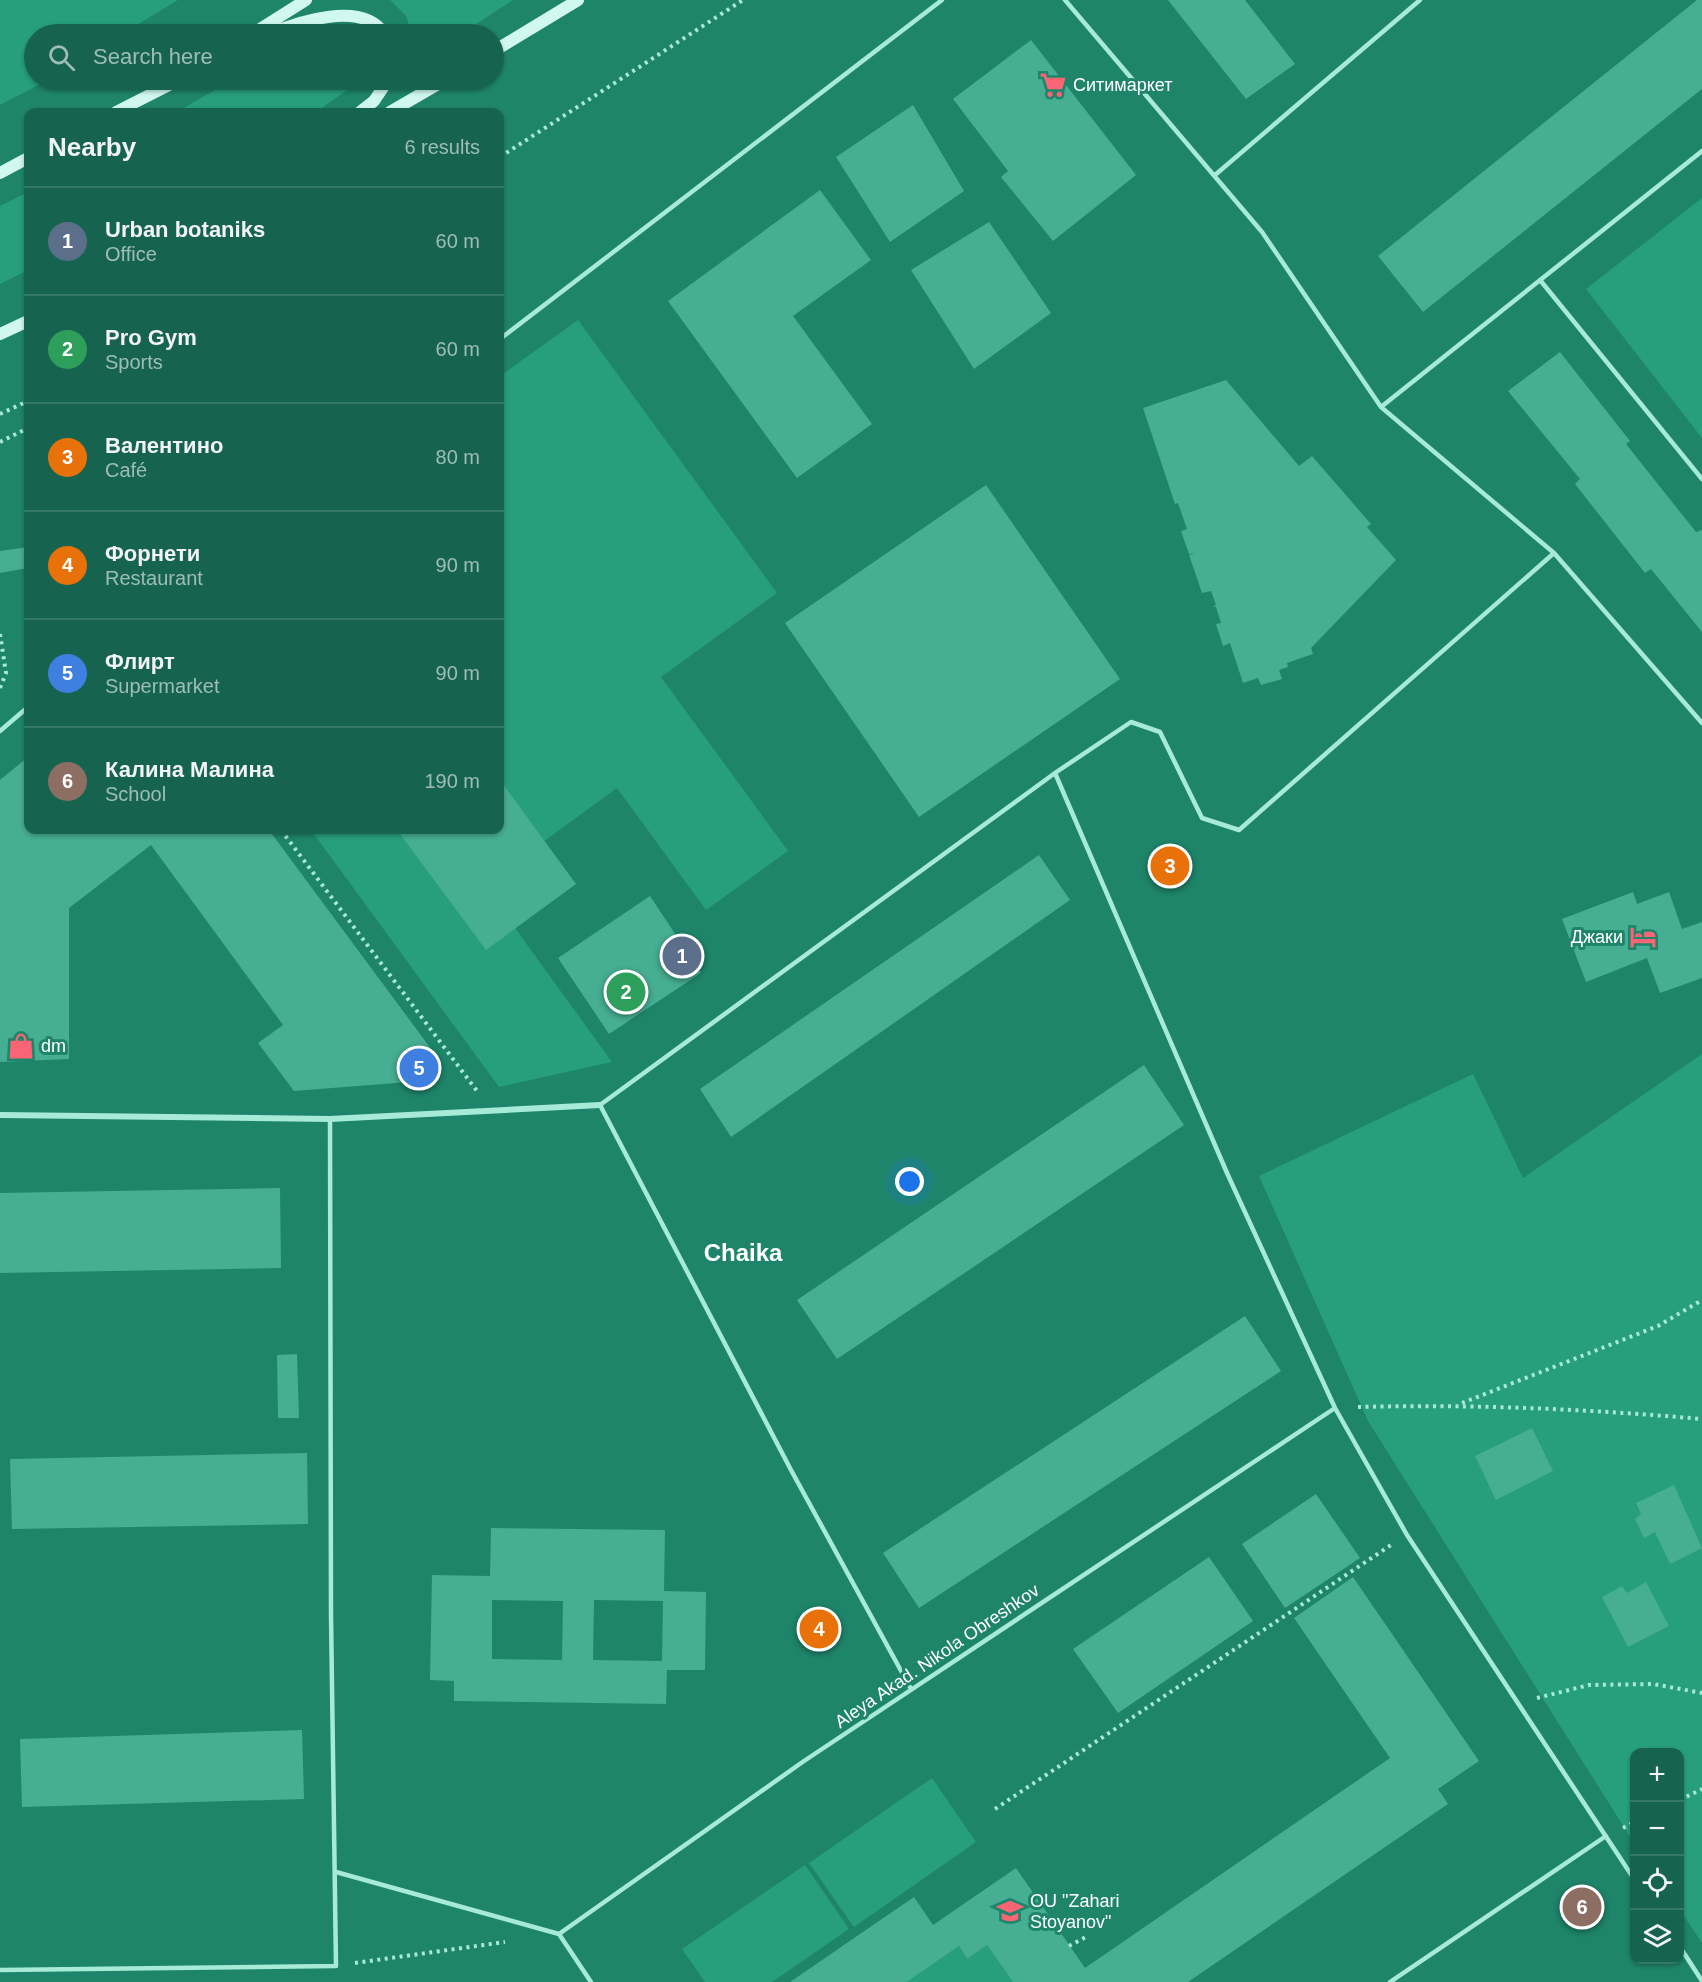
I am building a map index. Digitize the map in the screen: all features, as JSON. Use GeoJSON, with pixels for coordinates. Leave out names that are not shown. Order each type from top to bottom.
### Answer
{"type":"FeatureCollection","features":[{"type":"Feature","properties":{"kind":"main road"},"geometry":{"type":"LineString","coordinates":[[268,24],[306,0]]}},
{"type":"Feature","properties":{"kind":"main road"},"geometry":{"type":"LineString","coordinates":[[504,45],[578,0]]}},
{"type":"Feature","properties":{"kind":"main road"},"geometry":{"type":"LineString","coordinates":[[298,24],[329,17],[352,17],[374,24]]}},
{"type":"Feature","properties":{"kind":"main road"},"geometry":{"type":"LineString","coordinates":[[124,108],[160,90]]}},
{"type":"Feature","properties":{"kind":"main road"},"geometry":{"type":"LineString","coordinates":[[365,108],[374,101],[381,90]]}},
{"type":"Feature","properties":{"kind":"main road"},"geometry":{"type":"LineString","coordinates":[[397,108],[428,90]]}},
{"type":"Feature","properties":{"kind":"main road"},"geometry":{"type":"LineString","coordinates":[[0,173],[24,160]]}},
{"type":"Feature","properties":{"kind":"main road"},"geometry":{"type":"LineString","coordinates":[[0,334],[24,323]]}},
{"type":"Feature","properties":{"kind":"street"},"geometry":{"type":"LineString","coordinates":[[0,1115],[330,1119],[600,1105]]}},
{"type":"Feature","properties":{"kind":"lane"},"geometry":{"type":"LineString","coordinates":[[504,336],[942,0]]}},
{"type":"Feature","properties":{"kind":"lane"},"geometry":{"type":"LineString","coordinates":[[1065,0],[1262,232],[1382,407],[1554,553],[1702,723]]}},
{"type":"Feature","properties":{"kind":"lane"},"geometry":{"type":"LineString","coordinates":[[1215,175],[1420,0]]}},
{"type":"Feature","properties":{"kind":"lane"},"geometry":{"type":"LineString","coordinates":[[1382,407],[1702,151]]}},
{"type":"Feature","properties":{"kind":"lane"},"geometry":{"type":"LineString","coordinates":[[1540,280],[1702,479]]}},
{"type":"Feature","properties":{"kind":"lane"},"geometry":{"type":"LineString","coordinates":[[911,1689],[791,1470],[600,1105],[1055,773],[1131,722],[1160,732],[1202,818],[1239,830],[1554,553]]}},
{"type":"Feature","properties":{"kind":"lane"},"geometry":{"type":"LineString","coordinates":[[0,731],[24,710]]}},
{"type":"Feature","properties":{"kind":"lane"},"geometry":{"type":"LineString","coordinates":[[1055,773],[1227,1173],[1335,1408],[1407,1535],[1630,1872]]}},
{"type":"Feature","properties":{"kind":"lane"},"geometry":{"type":"LineString","coordinates":[[0,1970],[336,1965],[331,1615],[330,1119]]}},
{"type":"Feature","properties":{"kind":"lane","name":"Aleya Akad. Nikola Obreshkov"},"geometry":{"type":"LineString","coordinates":[[559,1934],[804,1761],[1335,1408]]}},
{"type":"Feature","properties":{"kind":"lane"},"geometry":{"type":"LineString","coordinates":[[1390,1982],[1606,1836]]}},
{"type":"Feature","properties":{"kind":"lane"},"geometry":{"type":"LineString","coordinates":[[336,1872],[559,1934],[591,1982]]}},
{"type":"Feature","properties":{"kind":"lane"},"geometry":{"type":"LineString","coordinates":[[1684,1953],[1702,1981]]}},
{"type":"Feature","properties":{"kind":"path"},"geometry":{"type":"LineString","coordinates":[[504,154],[743,0]]}},
{"type":"Feature","properties":{"kind":"path"},"geometry":{"type":"LineString","coordinates":[[0,414],[24,403]]}},
{"type":"Feature","properties":{"kind":"path"},"geometry":{"type":"LineString","coordinates":[[0,442],[24,430]]}},
{"type":"Feature","properties":{"kind":"path"},"geometry":{"type":"LineString","coordinates":[[0,634],[6,673],[0,688]]}},
{"type":"Feature","properties":{"kind":"path"},"geometry":{"type":"LineString","coordinates":[[284,834],[491,1111]]}},
{"type":"Feature","properties":{"kind":"path"},"geometry":{"type":"LineString","coordinates":[[1458,1405],[1658,1326],[1702,1300]]}},
{"type":"Feature","properties":{"kind":"path"},"geometry":{"type":"LineString","coordinates":[[1335,1408],[1458,1405],[1618,1412],[1702,1419]]}},
{"type":"Feature","properties":{"kind":"path"},"geometry":{"type":"LineString","coordinates":[[994,1809],[1407,1535]]}},
{"type":"Feature","properties":{"kind":"path"},"geometry":{"type":"LineString","coordinates":[[1518,1703],[1589,1685],[1653,1684],[1702,1693]]}},
{"type":"Feature","properties":{"kind":"path"},"geometry":{"type":"LineString","coordinates":[[1684,1798],[1702,1789]]}},
{"type":"Feature","properties":{"kind":"path"},"geometry":{"type":"LineString","coordinates":[[1069,1946],[1086,1937]]}},
{"type":"Feature","properties":{"kind":"path"},"geometry":{"type":"LineString","coordinates":[[336,1965],[512,1941]]}},
{"type":"Feature","properties":{"kind":"green space"},"geometry":{"type":"Polygon","coordinates":[[[0,0],[178,0],[138,24],[24,24],[24,90],[29,90],[0,105],[0,0]]]}},
{"type":"Feature","properties":{"kind":"green space"},"geometry":{"type":"Polygon","coordinates":[[[390,0],[513,0],[476,24],[409,24],[406,16],[390,0]]]}},
{"type":"Feature","properties":{"kind":"green space"},"geometry":{"type":"Polygon","coordinates":[[[215,90],[347,90],[322,108],[184,108],[215,90]]]}},
{"type":"Feature","properties":{"kind":"green space"},"geometry":{"type":"Polygon","coordinates":[[[24,194],[24,272],[0,284],[0,206],[24,194]]]}},
{"type":"Feature","properties":{"kind":"green space"},"geometry":{"type":"Polygon","coordinates":[[[1702,198],[1702,438],[1586,289],[1702,198]]]}},
{"type":"Feature","properties":{"kind":"green space"},"geometry":{"type":"Polygon","coordinates":[[[578,320],[777,593],[661,677],[788,851],[706,910],[617,788],[484,885],[612,1062],[499,1087],[314,834],[504,834],[504,373],[578,320]]]}},
{"type":"Feature","properties":{"kind":"green space"},"geometry":{"type":"Polygon","coordinates":[[[1702,1054],[1702,1943],[1684,1916],[1684,1748],[1630,1748],[1630,1837],[1368,1421],[1259,1176],[1473,1074],[1523,1178],[1702,1054]]]}},
{"type":"Feature","properties":{"kind":"green space"},"geometry":{"type":"Polygon","coordinates":[[[932,1778],[976,1842],[854,1927],[809,1863],[932,1778]]]}},
{"type":"Feature","properties":{"kind":"green space"},"geometry":{"type":"Polygon","coordinates":[[[805,1865],[849,1929],[772,1982],[705,1982],[682,1949],[805,1865]]]}},
{"type":"Feature","properties":{"kind":"green space"},"geometry":{"type":"Polygon","coordinates":[[[987,1945],[1013,1982],[907,1982],[959,1946],[967,1959],[987,1945]]]}},
{"type":"Feature","properties":{"kind":"building"},"geometry":{"type":"Polygon","coordinates":[[[1168,0],[1245,0],[1295,64],[1246,99],[1168,0]]]}},
{"type":"Feature","properties":{"kind":"building"},"geometry":{"type":"Polygon","coordinates":[[[1697,0],[1702,0],[1702,89],[1423,312],[1378,256],[1697,0]]]}},
{"type":"Feature","properties":{"kind":"building"},"geometry":{"type":"Polygon","coordinates":[[[1031,40],[1136,175],[1053,241],[1001,177],[1008,171],[953,99],[1031,40]]]}},
{"type":"Feature","properties":{"kind":"building"},"geometry":{"type":"Polygon","coordinates":[[[913,105],[964,191],[890,242],[836,157],[913,105]]]}},
{"type":"Feature","properties":{"kind":"building"},"geometry":{"type":"Polygon","coordinates":[[[820,190],[871,260],[793,316],[872,424],[797,478],[668,301],[820,190]]]}},
{"type":"Feature","properties":{"kind":"building"},"geometry":{"type":"Polygon","coordinates":[[[989,222],[1051,313],[974,369],[911,270],[989,222]]]}},
{"type":"Feature","properties":{"kind":"building"},"geometry":{"type":"Polygon","coordinates":[[[1560,352],[1630,441],[1626,444],[1696,532],[1702,530],[1702,632],[1651,569],[1645,573],[1575,484],[1580,479],[1508,391],[1560,352]]]}},
{"type":"Feature","properties":{"kind":"building"},"geometry":{"type":"Polygon","coordinates":[[[1226,380],[1299,466],[1312,456],[1371,524],[1367,527],[1396,560],[1311,648],[1313,654],[1287,663],[1288,667],[1279,670],[1282,679],[1261,685],[1258,678],[1243,683],[1230,643],[1223,646],[1216,624],[1221,623],[1216,607],[1213,606],[1216,605],[1211,591],[1202,593],[1189,555],[1195,553],[1189,554],[1181,531],[1187,529],[1178,503],[1175,504],[1143,408],[1226,380]]]}},
{"type":"Feature","properties":{"kind":"building"},"geometry":{"type":"Polygon","coordinates":[[[986,485],[1120,679],[919,817],[785,623],[986,485]]]}},
{"type":"Feature","properties":{"kind":"building"},"geometry":{"type":"Polygon","coordinates":[[[24,548],[24,569],[0,573],[0,551],[24,548]]]}},
{"type":"Feature","properties":{"kind":"building"},"geometry":{"type":"Polygon","coordinates":[[[24,760],[24,834],[272,834],[440,1061],[434,1080],[294,1091],[258,1043],[283,1025],[151,845],[69,908],[69,1059],[0,1062],[0,780],[24,760]]]}},
{"type":"Feature","properties":{"kind":"building"},"geometry":{"type":"Polygon","coordinates":[[[504,785],[576,884],[486,950],[400,834],[504,834],[504,785]]]}},
{"type":"Feature","properties":{"kind":"building"},"geometry":{"type":"Polygon","coordinates":[[[1039,855],[1070,900],[731,1137],[700,1089],[1039,855]]]}},
{"type":"Feature","properties":{"kind":"building"},"geometry":{"type":"Polygon","coordinates":[[[1633,892],[1637,904],[1669,892],[1682,929],[1702,922],[1702,978],[1660,993],[1647,958],[1586,982],[1562,919],[1633,892]]]}},
{"type":"Feature","properties":{"kind":"building"},"geometry":{"type":"Polygon","coordinates":[[[650,896],[701,973],[609,1034],[558,958],[650,896]]]}},
{"type":"Feature","properties":{"kind":"building"},"geometry":{"type":"Polygon","coordinates":[[[1144,1065],[1184,1125],[837,1359],[797,1300],[1144,1065]]]}},
{"type":"Feature","properties":{"kind":"building"},"geometry":{"type":"Polygon","coordinates":[[[280,1188],[281,1268],[0,1273],[0,1193],[280,1188]]]}},
{"type":"Feature","properties":{"kind":"building"},"geometry":{"type":"Polygon","coordinates":[[[1245,1316],[1281,1371],[919,1608],[883,1553],[1245,1316]]]}},
{"type":"Feature","properties":{"kind":"building"},"geometry":{"type":"Polygon","coordinates":[[[297,1354],[299,1418],[278,1418],[277,1355],[297,1354]]]}},
{"type":"Feature","properties":{"kind":"building"},"geometry":{"type":"Polygon","coordinates":[[[1532,1428],[1553,1471],[1496,1500],[1475,1456],[1532,1428]]]}},
{"type":"Feature","properties":{"kind":"building"},"geometry":{"type":"Polygon","coordinates":[[[307,1453],[308,1524],[12,1529],[10,1459],[307,1453]]]}},
{"type":"Feature","properties":{"kind":"building"},"geometry":{"type":"Polygon","coordinates":[[[1674,1485],[1702,1548],[1670,1564],[1655,1532],[1644,1538],[1635,1519],[1641,1514],[1636,1503],[1674,1485]]]}},
{"type":"Feature","properties":{"kind":"building"},"geometry":{"type":"Polygon","coordinates":[[[1316,1494],[1360,1558],[1285,1608],[1242,1544],[1316,1494]]]}},
{"type":"Feature","properties":{"kind":"building"},"geometry":{"type":"Polygon","coordinates":[[[491,1528],[665,1530],[664,1591],[706,1592],[705,1670],[667,1670],[666,1704],[454,1701],[454,1681],[430,1680],[432,1575],[490,1576],[491,1528]],[[492,1600],[492,1659],[562,1660],[563,1601],[492,1600]],[[594,1600],[593,1660],[662,1661],[663,1601],[594,1600]]]}},
{"type":"Feature","properties":{"kind":"building"},"geometry":{"type":"Polygon","coordinates":[[[1209,1557],[1253,1621],[1118,1713],[1073,1649],[1209,1557]]]}},
{"type":"Feature","properties":{"kind":"building"},"geometry":{"type":"Polygon","coordinates":[[[1353,1577],[1479,1761],[1438,1789],[1448,1804],[1188,1982],[1013,1982],[987,1945],[967,1959],[959,1946],[907,1982],[790,1982],[914,1897],[933,1925],[1016,1868],[1085,1968],[1390,1758],[1294,1618],[1353,1577]]]}},
{"type":"Feature","properties":{"kind":"building"},"geometry":{"type":"Polygon","coordinates":[[[1646,1582],[1669,1626],[1628,1647],[1602,1597],[1622,1586],[1627,1593],[1646,1582]]]}},
{"type":"Feature","properties":{"kind":"building"},"geometry":{"type":"Polygon","coordinates":[[[302,1730],[304,1799],[22,1807],[20,1739],[302,1730]]]}},
{"type":"Feature","properties":{"kind":"place","name":"Ситимаркет"},"geometry":{"type":"Point","coordinates":[1053,85]}},
{"type":"Feature","properties":{"kind":"place","name":"Валентино"},"geometry":{"type":"Point","coordinates":[1170,866]}},
{"type":"Feature","properties":{"kind":"place","name":"Джаки"},"geometry":{"type":"Point","coordinates":[1643,937]}},
{"type":"Feature","properties":{"kind":"place","name":"Urban botaniks"},"geometry":{"type":"Point","coordinates":[682,956]}},
{"type":"Feature","properties":{"kind":"place","name":"Pro Gym"},"geometry":{"type":"Point","coordinates":[626,992]}},
{"type":"Feature","properties":{"kind":"place","name":"dm"},"geometry":{"type":"Point","coordinates":[21,1046]}},
{"type":"Feature","properties":{"kind":"place","name":"Флирт"},"geometry":{"type":"Point","coordinates":[419,1068]}},
{"type":"Feature","properties":{"kind":"place","name":"Форнети"},"geometry":{"type":"Point","coordinates":[819,1629]}},
{"type":"Feature","properties":{"kind":"place","name":"Калина Малина"},"geometry":{"type":"Point","coordinates":[1582,1907]}},
{"type":"Feature","properties":{"kind":"place","name":"OU \"Zahari Stoyanov\""},"geometry":{"type":"Point","coordinates":[1010,1911]}},
{"type":"Feature","properties":{"kind":"district","name":"Chaika"},"geometry":{"type":"Point","coordinates":[743,1253]}}]}
